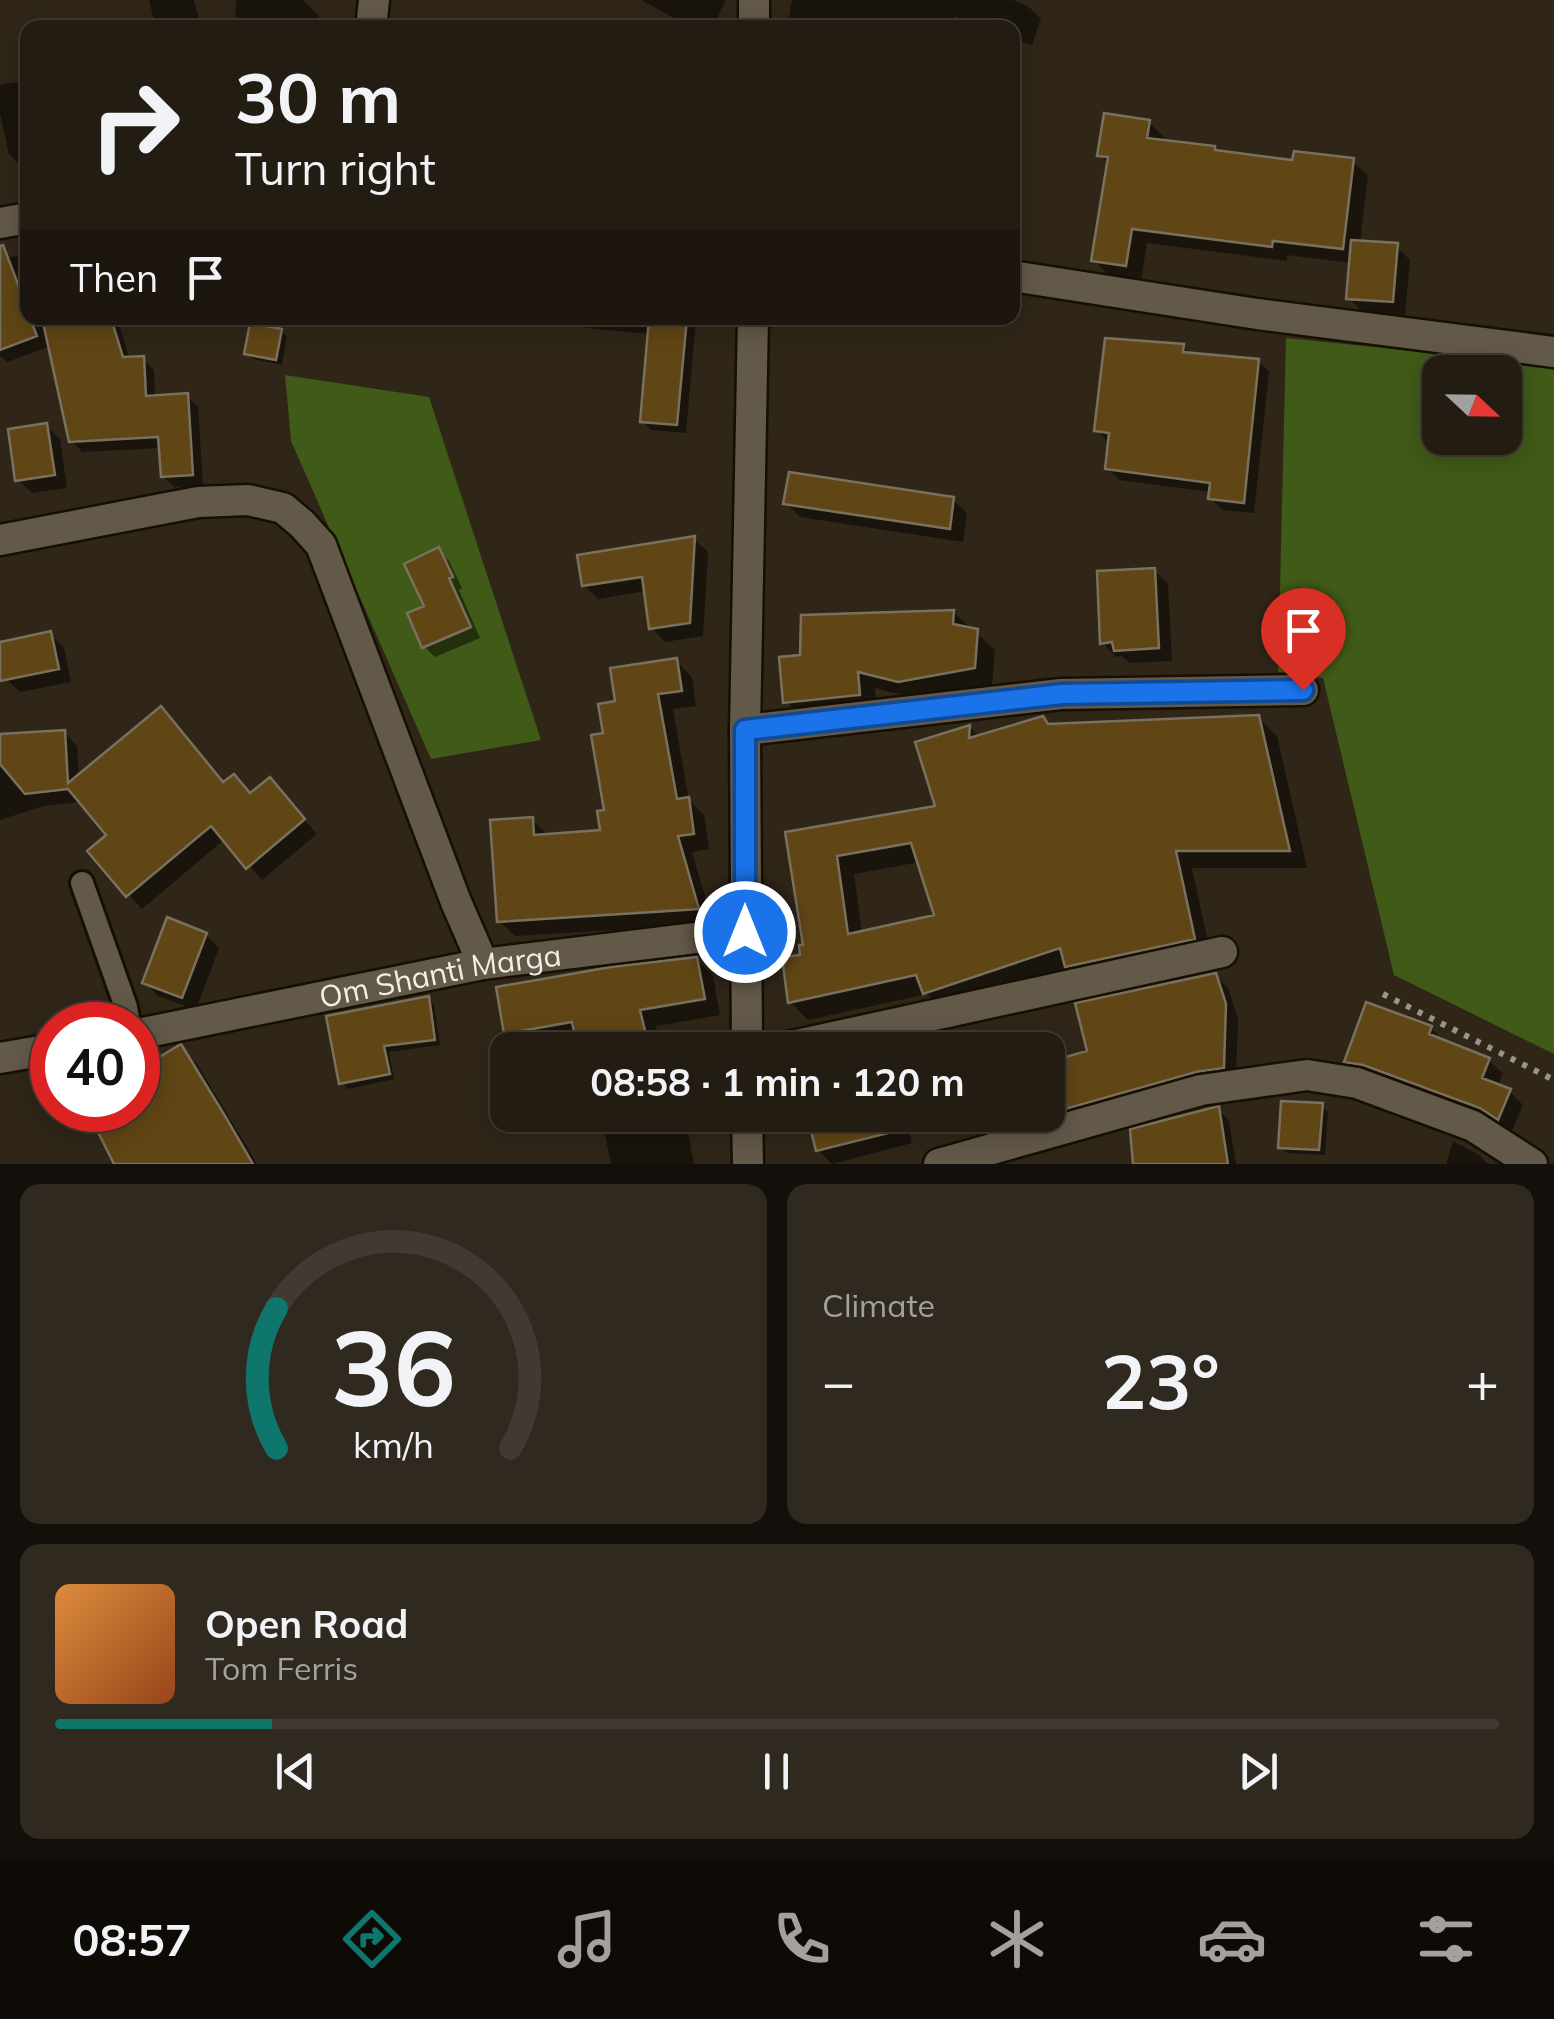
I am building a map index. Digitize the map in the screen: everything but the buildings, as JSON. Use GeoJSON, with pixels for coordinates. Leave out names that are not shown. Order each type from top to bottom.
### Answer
{"type":"FeatureCollection","features":[{"type":"Feature","properties":{"kind":"street"},"geometry":{"type":"LineString","coordinates":[[1020,277],[1256,314],[1554,352]]}},
{"type":"Feature","properties":{"kind":"street"},"geometry":{"type":"LineString","coordinates":[[747,1032],[745,730],[753,325]]}},
{"type":"Feature","properties":{"kind":"street"},"geometry":{"type":"LineString","coordinates":[[0,540],[198,502],[248,500],[283,508],[302,524],[321,545],[449,885],[483,964]]}},
{"type":"Feature","properties":{"kind":"street"},"geometry":{"type":"LineString","coordinates":[[745,730],[1062,694],[1303,690]]}},
{"type":"Feature","properties":{"kind":"street","name":"Om Shanti Marga"},"geometry":{"type":"LineString","coordinates":[[160,1030],[483,964],[745,932]]}},
{"type":"Feature","properties":{"kind":"street"},"geometry":{"type":"LineString","coordinates":[[856,1032],[1222,952]]}},
{"type":"Feature","properties":{"kind":"street"},"geometry":{"type":"LineString","coordinates":[[0,1058],[30,1053]]}},
{"type":"Feature","properties":{"kind":"street"},"geometry":{"type":"LineString","coordinates":[[940,1164],[1202,1090],[1307,1075],[1357,1083],[1474,1126],[1532,1164]]}},
{"type":"Feature","properties":{"kind":"street"},"geometry":{"type":"LineString","coordinates":[[748,1132],[748,1164]]}},
{"type":"Feature","properties":{"kind":"lane"},"geometry":{"type":"LineString","coordinates":[[82,883],[124,1002]]}},
{"type":"Feature","properties":{"kind":"path"},"geometry":{"type":"LineString","coordinates":[[1383,994],[1554,1080]]}},
{"type":"Feature","properties":{"kind":"green space"},"geometry":{"type":"Polygon","coordinates":[[[1286,338],[1455,355],[1422,355],[1422,455],[1522,455],[1522,362],[1554,365],[1554,1054],[1394,975],[1323,678],[1278,672],[1286,338]]]}},
{"type":"Feature","properties":{"kind":"green space"},"geometry":{"type":"Polygon","coordinates":[[[285,375],[429,397],[541,740],[431,759],[291,441],[285,375]]]}},
{"type":"Feature","properties":{"kind":"route"},"geometry":{"type":"LineString","coordinates":[[745,932],[745,730],[1062,694],[1303,690]]}}]}
